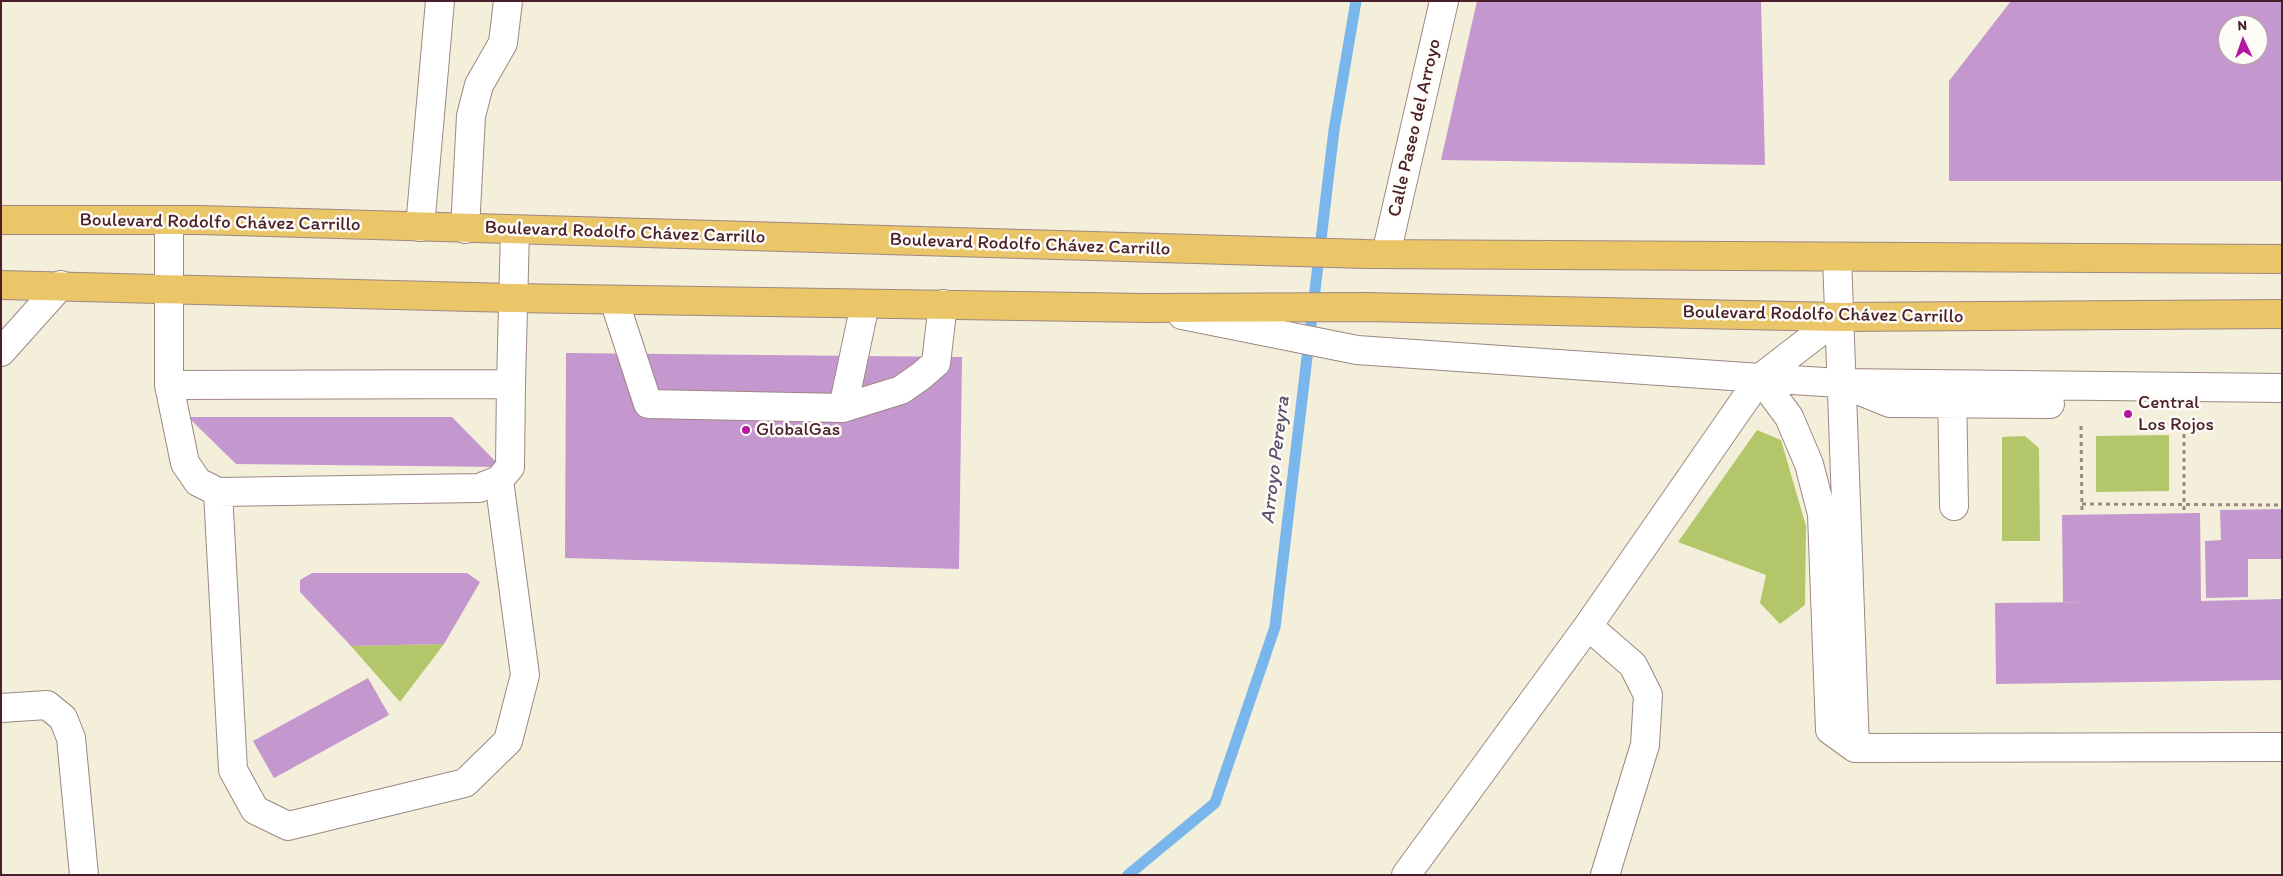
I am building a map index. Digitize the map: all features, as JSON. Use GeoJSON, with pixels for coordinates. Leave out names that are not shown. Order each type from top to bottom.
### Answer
{"type":"FeatureCollection","features":[{"type":"Feature","properties":{"kind":"main road","name":"Boulevard Rodolfo Chávez Carrillo"},"geometry":{"type":"LineString","coordinates":[[1,220],[169,220],[1249,252],[1376,254]]}},
{"type":"Feature","properties":{"kind":"main road"},"geometry":{"type":"LineString","coordinates":[[1376,254],[2282,259]]}},
{"type":"Feature","properties":{"kind":"main road"},"geometry":{"type":"LineString","coordinates":[[1,285],[61,285],[512,298],[1146,308],[1230,316]]}},
{"type":"Feature","properties":{"kind":"main road","name":"Boulevard Rodolfo Chávez Carrillo"},"geometry":{"type":"LineString","coordinates":[[1230,316],[1365,307],[1839,317],[2282,314]]}},
{"type":"Feature","properties":{"kind":"street"},"geometry":{"type":"LineString","coordinates":[[420,227],[440,1]]}},
{"type":"Feature","properties":{"kind":"street"},"geometry":{"type":"LineString","coordinates":[[465,229],[471,116],[479,85],[502,43],[508,1]]}},
{"type":"Feature","properties":{"kind":"street","name":"Calle Paseo del Arroyo"},"geometry":{"type":"LineString","coordinates":[[1376,254],[1444,1]]}},
{"type":"Feature","properties":{"kind":"street"},"geometry":{"type":"LineString","coordinates":[[169,220],[169,384],[185,463],[198,482],[218,492],[479,488],[499,480],[510,467],[510,384],[515,230]]}},
{"type":"Feature","properties":{"kind":"street"},"geometry":{"type":"LineString","coordinates":[[1837,257],[1840,383],[1855,748]]}},
{"type":"Feature","properties":{"kind":"street"},"geometry":{"type":"LineString","coordinates":[[1,352],[61,285]]}},
{"type":"Feature","properties":{"kind":"street"},"geometry":{"type":"LineString","coordinates":[[614,300],[648,404],[843,408],[900,390],[936,363],[943,304]]}},
{"type":"Feature","properties":{"kind":"street"},"geometry":{"type":"LineString","coordinates":[[843,408],[865,304]]}},
{"type":"Feature","properties":{"kind":"street"},"geometry":{"type":"LineString","coordinates":[[1230,316],[1358,350],[1840,383],[1952,394],[2235,406],[2282,394]]}},
{"type":"Feature","properties":{"kind":"street"},"geometry":{"type":"LineString","coordinates":[[1406,875],[1588,626],[1760,378],[1839,317]]}},
{"type":"Feature","properties":{"kind":"street"},"geometry":{"type":"LineString","coordinates":[[1760,378],[1788,417],[1809,464],[1822,514],[1830,730],[1855,748],[2282,747]]}},
{"type":"Feature","properties":{"kind":"street"},"geometry":{"type":"LineString","coordinates":[[169,384],[510,384]]}},
{"type":"Feature","properties":{"kind":"street"},"geometry":{"type":"LineString","coordinates":[[1952,394],[2282,388]]}},
{"type":"Feature","properties":{"kind":"street"},"geometry":{"type":"LineString","coordinates":[[1952,394],[1954,506]]}},
{"type":"Feature","properties":{"kind":"street"},"geometry":{"type":"LineString","coordinates":[[218,492],[233,770],[255,810],[288,826],[465,783],[508,741],[525,675],[499,480]]}},
{"type":"Feature","properties":{"kind":"street"},"geometry":{"type":"LineString","coordinates":[[1588,626],[1633,665],[1648,695],[1645,745],[1605,875]]}},
{"type":"Feature","properties":{"kind":"street"},"geometry":{"type":"LineString","coordinates":[[1,708],[47,705],[63,718],[71,738],[84,875]]}},
{"type":"Feature","properties":{"kind":"path"},"geometry":{"type":"LineString","coordinates":[[2081,426],[2082,514]]}},
{"type":"Feature","properties":{"kind":"path"},"geometry":{"type":"LineString","coordinates":[[2184,426],[2184,513]]}},
{"type":"Feature","properties":{"kind":"path"},"geometry":{"type":"LineString","coordinates":[[2082,504],[2282,505]]}},
{"type":"Feature","properties":{"kind":"green space"},"geometry":{"type":"Polygon","coordinates":[[[1757,430],[1781,440],[1806,526],[1805,605],[1780,624],[1760,603],[1766,575],[1678,542],[1757,430]]]}},
{"type":"Feature","properties":{"kind":"green space"},"geometry":{"type":"Polygon","coordinates":[[[2169,435],[2169,491],[2096,492],[2096,436],[2169,435]]]}},
{"type":"Feature","properties":{"kind":"green space"},"geometry":{"type":"Polygon","coordinates":[[[2025,436],[2039,448],[2040,541],[2002,541],[2002,437],[2025,436]]]}},
{"type":"Feature","properties":{"kind":"green space"},"geometry":{"type":"Polygon","coordinates":[[[444,644],[400,702],[351,646],[444,644]]]}},
{"type":"Feature","properties":{"kind":"building"},"geometry":{"type":"Polygon","coordinates":[[[1477,1],[1761,1],[1765,165],[1441,160],[1477,1]]]}},
{"type":"Feature","properties":{"kind":"building"},"geometry":{"type":"Polygon","coordinates":[[[2011,1],[2282,1],[2282,181],[1949,181],[1949,81],[2011,1]]]}},
{"type":"Feature","properties":{"kind":"building"},"geometry":{"type":"Polygon","coordinates":[[[566,353],[962,357],[959,569],[565,558],[566,353]]]}},
{"type":"Feature","properties":{"kind":"building"},"geometry":{"type":"Polygon","coordinates":[[[188,417],[452,417],[501,467],[236,464],[188,417]]]}},
{"type":"Feature","properties":{"kind":"building"},"geometry":{"type":"Polygon","coordinates":[[[2282,509],[2282,559],[2248,559],[2248,597],[2206,598],[2205,541],[2221,540],[2220,510],[2282,509]]]}},
{"type":"Feature","properties":{"kind":"building"},"geometry":{"type":"Polygon","coordinates":[[[2200,513],[2201,601],[2282,599],[2282,680],[1996,684],[1995,603],[2092,602],[2063,602],[2062,515],[2200,513]]]}},
{"type":"Feature","properties":{"kind":"building"},"geometry":{"type":"Polygon","coordinates":[[[312,573],[467,573],[480,582],[444,644],[351,646],[300,592],[300,580],[312,573]]]}},
{"type":"Feature","properties":{"kind":"building"},"geometry":{"type":"Polygon","coordinates":[[[368,678],[389,715],[274,778],[253,741],[368,678]]]}},
{"type":"Feature","properties":{"kind":"waterway","name":"Arroyo Pereyra"},"geometry":{"type":"LineString","coordinates":[[1128,875],[1215,803],[1275,627],[1334,130],[1356,1]]}},
{"type":"Feature","properties":{"kind":"place","name":"Central Los Rojos"},"geometry":{"type":"Point","coordinates":[2128,414]}},
{"type":"Feature","properties":{"kind":"place","name":"GlobalGas"},"geometry":{"type":"Point","coordinates":[746,430]}}]}
